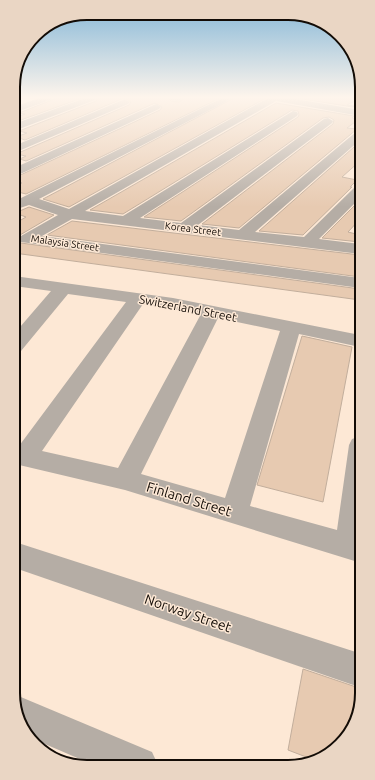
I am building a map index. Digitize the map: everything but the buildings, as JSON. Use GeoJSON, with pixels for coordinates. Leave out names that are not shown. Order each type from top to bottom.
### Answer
{"type":"FeatureCollection","features":[{"type":"Feature","properties":{"kind":"street"},"geometry":{"type":"LineString","coordinates":[[20,147],[50,134]]}},
{"type":"Feature","properties":{"kind":"street"},"geometry":{"type":"LineString","coordinates":[[20,170],[101,134]]}},
{"type":"Feature","properties":{"kind":"street"},"geometry":{"type":"LineString","coordinates":[[21,204],[157,134]]}},
{"type":"Feature","properties":{"kind":"street","name":"Malaysia Street"},"geometry":{"type":"LineString","coordinates":[[198,134],[70,214],[26,239],[355,282]]}},
{"type":"Feature","properties":{"kind":"street"},"geometry":{"type":"LineString","coordinates":[[125,221],[261,134]]}},
{"type":"Feature","properties":{"kind":"street"},"geometry":{"type":"LineString","coordinates":[[184,228],[316,134]]}},
{"type":"Feature","properties":{"kind":"street"},"geometry":{"type":"LineString","coordinates":[[242,235],[352,134]]}},
{"type":"Feature","properties":{"kind":"street"},"geometry":{"type":"LineString","coordinates":[[306,243],[355,195]]}},
{"type":"Feature","properties":{"kind":"street","name":"Korea Street"},"geometry":{"type":"LineString","coordinates":[[21,204],[70,214],[355,248]]}},
{"type":"Feature","properties":{"kind":"street","name":"Switzerland Street"},"geometry":{"type":"LineString","coordinates":[[20,282],[138,298],[212,311],[355,340]]}},
{"type":"Feature","properties":{"kind":"street"},"geometry":{"type":"LineString","coordinates":[[20,340],[63,289]]}},
{"type":"Feature","properties":{"kind":"street"},"geometry":{"type":"LineString","coordinates":[[20,455],[138,298]]}},
{"type":"Feature","properties":{"kind":"street"},"geometry":{"type":"LineString","coordinates":[[125,480],[212,311]]}},
{"type":"Feature","properties":{"kind":"street"},"geometry":{"type":"LineString","coordinates":[[234,513],[291,328]]}},
{"type":"Feature","properties":{"kind":"street","name":"Finland Street"},"geometry":{"type":"LineString","coordinates":[[20,456],[125,480],[355,548]]}},
{"type":"Feature","properties":{"kind":"street","name":"Norway Street"},"geometry":{"type":"LineString","coordinates":[[20,557],[355,669]]}},
{"type":"Feature","properties":{"kind":"street"},"geometry":{"type":"LineString","coordinates":[[24,716],[127,760]]}}]}
